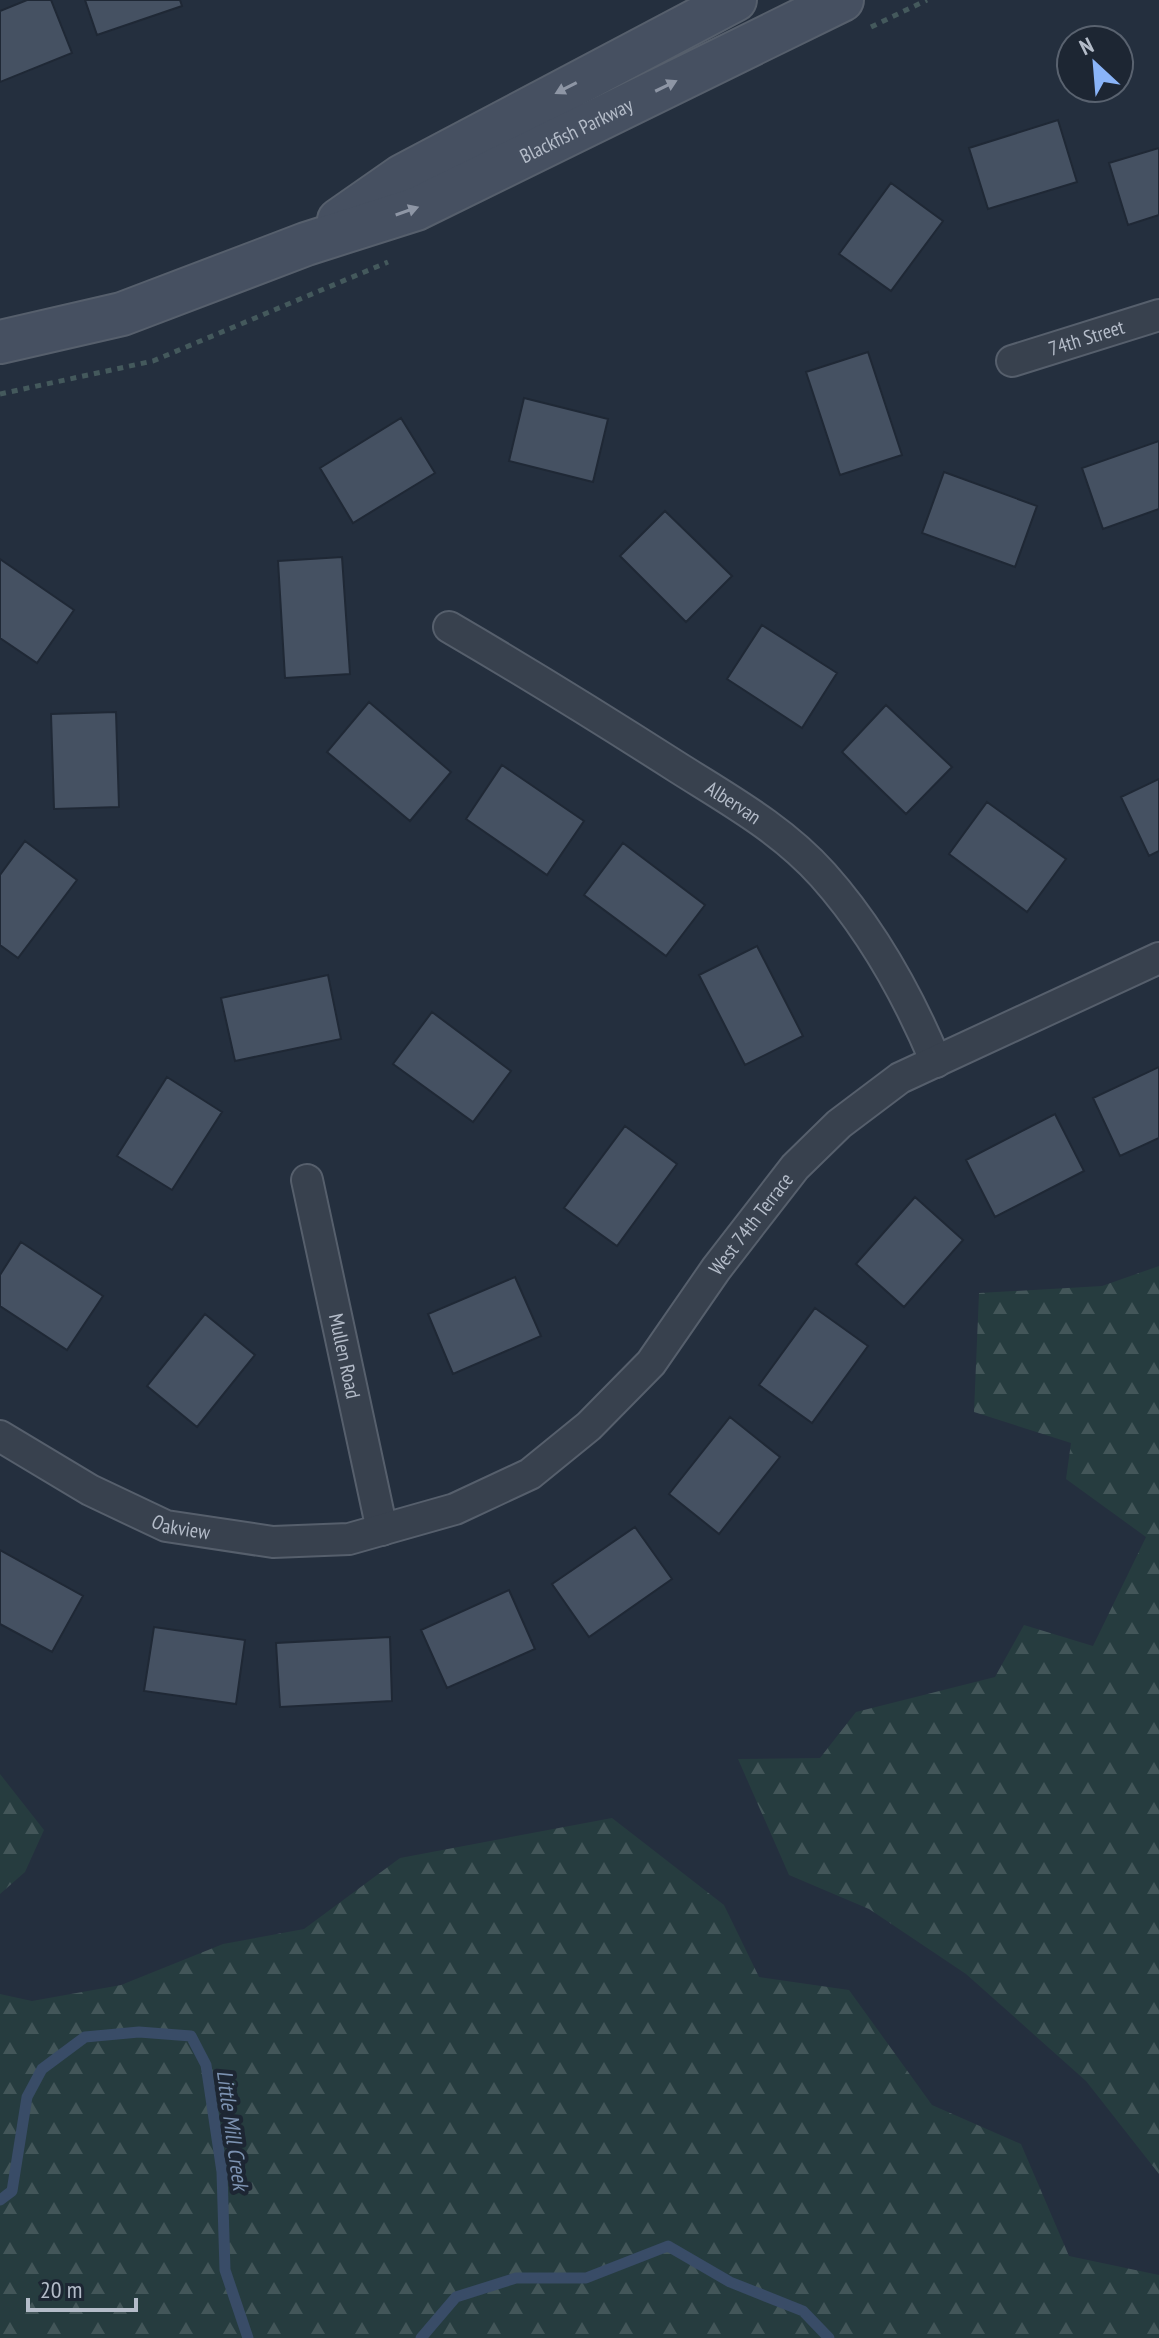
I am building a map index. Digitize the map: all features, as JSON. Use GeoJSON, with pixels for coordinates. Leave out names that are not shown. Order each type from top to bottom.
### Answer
{"type":"FeatureCollection","features":[{"type":"Feature","properties":{"kind":"main road","name":"Blackfish Parkway"},"geometry":{"type":"LineString","coordinates":[[306,244],[402,176],[735,0]]}},
{"type":"Feature","properties":{"kind":"main road","name":"Blackfish Parkway"},"geometry":{"type":"LineString","coordinates":[[0,342],[122,314],[306,244],[416,209],[842,0]]}},
{"type":"Feature","properties":{"kind":"street","name":"74th Street"},"geometry":{"type":"LineString","coordinates":[[1012,361],[1159,315]]}},
{"type":"Feature","properties":{"kind":"street","name":"Albervan"},"geometry":{"type":"LineString","coordinates":[[449,627],[570,698],[775,829],[823,875],[873,940],[913,1007],[936,1062]]}},
{"type":"Feature","properties":{"kind":"street","name":"West 74th Terrace"},"geometry":{"type":"LineString","coordinates":[[382,1530],[455,1509],[530,1474],[589,1426],[651,1363],[716,1269],[795,1167],[839,1124],[900,1078],[1159,958]]}},
{"type":"Feature","properties":{"kind":"street","name":"Mullen Road"},"geometry":{"type":"LineString","coordinates":[[307,1180],[382,1530]]}},
{"type":"Feature","properties":{"kind":"street","name":"Oakview"},"geometry":{"type":"LineString","coordinates":[[0,1436],[90,1490],[166,1526],[273,1542],[349,1539],[382,1530]]}},
{"type":"Feature","properties":{"kind":"green space"},"geometry":{"type":"Polygon","coordinates":[[[1159,1266],[1159,2174],[1086,2081],[966,1974],[869,1909],[789,1875],[738,1759],[820,1758],[856,1712],[995,1677],[1024,1625],[1093,1646],[1146,1537],[1066,1479],[1071,1443],[974,1412],[979,1293],[1102,1286],[1159,1266]]]}},
{"type":"Feature","properties":{"kind":"green space"},"geometry":{"type":"Polygon","coordinates":[[[0,1774],[44,1830],[25,1872],[0,1894],[0,1774]]]}},
{"type":"Feature","properties":{"kind":"green space"},"geometry":{"type":"Polygon","coordinates":[[[612,1818],[724,1905],[759,1977],[849,1990],[932,2105],[1021,2144],[1069,2256],[1159,2275],[1159,2338],[0,2338],[0,1994],[32,2001],[121,1985],[223,1944],[304,1929],[400,1858],[612,1818]]]}},
{"type":"Feature","properties":{"kind":"building"},"geometry":{"type":"Polygon","coordinates":[[[27,0],[51,0],[72,53],[0,82],[0,11],[27,0]]]}},
{"type":"Feature","properties":{"kind":"building"},"geometry":{"type":"Polygon","coordinates":[[[85,0],[180,0],[182,6],[97,35],[85,0]]]}},
{"type":"Feature","properties":{"kind":"building"},"geometry":{"type":"Polygon","coordinates":[[[1058,120],[1077,182],[988,209],[969,148],[1058,120]]]}},
{"type":"Feature","properties":{"kind":"building"},"geometry":{"type":"Polygon","coordinates":[[[1159,148],[1159,215],[1128,225],[1109,163],[1159,148]]]}},
{"type":"Feature","properties":{"kind":"building"},"geometry":{"type":"Polygon","coordinates":[[[891,183],[943,221],[891,291],[839,254],[891,183]]]}},
{"type":"Feature","properties":{"kind":"building"},"geometry":{"type":"Polygon","coordinates":[[[868,352],[902,455],[840,475],[806,372],[868,352]]]}},
{"type":"Feature","properties":{"kind":"building"},"geometry":{"type":"Polygon","coordinates":[[[524,398],[608,419],[593,482],[509,461],[524,398]]]}},
{"type":"Feature","properties":{"kind":"building"},"geometry":{"type":"Polygon","coordinates":[[[401,418],[435,473],[353,523],[320,468],[401,418]]]}},
{"type":"Feature","properties":{"kind":"building"},"geometry":{"type":"Polygon","coordinates":[[[1159,441],[1159,509],[1103,529],[1082,468],[1159,441]]]}},
{"type":"Feature","properties":{"kind":"building"},"geometry":{"type":"Polygon","coordinates":[[[944,472],[1037,506],[1015,567],[922,533],[944,472]]]}},
{"type":"Feature","properties":{"kind":"building"},"geometry":{"type":"Polygon","coordinates":[[[665,511],[732,576],[686,622],[620,556],[665,511]]]}},
{"type":"Feature","properties":{"kind":"building"},"geometry":{"type":"Polygon","coordinates":[[[342,557],[350,674],[285,678],[278,561],[342,557]]]}},
{"type":"Feature","properties":{"kind":"building"},"geometry":{"type":"Polygon","coordinates":[[[0,559],[74,610],[37,663],[0,638],[0,559]]]}},
{"type":"Feature","properties":{"kind":"building"},"geometry":{"type":"Polygon","coordinates":[[[762,625],[837,673],[802,728],[727,679],[762,625]]]}},
{"type":"Feature","properties":{"kind":"building"},"geometry":{"type":"Polygon","coordinates":[[[369,702],[451,772],[410,821],[327,752],[369,702]]]}},
{"type":"Feature","properties":{"kind":"building"},"geometry":{"type":"Polygon","coordinates":[[[886,705],[952,767],[906,814],[842,752],[886,705]]]}},
{"type":"Feature","properties":{"kind":"building"},"geometry":{"type":"Polygon","coordinates":[[[116,712],[119,807],[54,809],[51,714],[116,712]]]}},
{"type":"Feature","properties":{"kind":"building"},"geometry":{"type":"Polygon","coordinates":[[[502,765],[584,821],[547,875],[466,819],[502,765]]]}},
{"type":"Feature","properties":{"kind":"building"},"geometry":{"type":"Polygon","coordinates":[[[1159,779],[1159,851],[1149,856],[1121,797],[1159,779]]]}},
{"type":"Feature","properties":{"kind":"building"},"geometry":{"type":"Polygon","coordinates":[[[987,802],[1066,859],[1027,912],[949,854],[987,802]]]}},
{"type":"Feature","properties":{"kind":"building"},"geometry":{"type":"Polygon","coordinates":[[[25,841],[77,880],[18,958],[0,945],[0,875],[25,841]]]}},
{"type":"Feature","properties":{"kind":"building"},"geometry":{"type":"Polygon","coordinates":[[[623,843],[705,905],[666,956],[584,895],[623,843]]]}},
{"type":"Feature","properties":{"kind":"building"},"geometry":{"type":"Polygon","coordinates":[[[757,946],[803,1036],[745,1065],[699,975],[757,946]]]}},
{"type":"Feature","properties":{"kind":"building"},"geometry":{"type":"Polygon","coordinates":[[[328,975],[341,1039],[235,1061],[221,998],[328,975]]]}},
{"type":"Feature","properties":{"kind":"building"},"geometry":{"type":"Polygon","coordinates":[[[432,1012],[511,1071],[473,1122],[393,1064],[432,1012]]]}},
{"type":"Feature","properties":{"kind":"building"},"geometry":{"type":"Polygon","coordinates":[[[1159,1067],[1159,1138],[1120,1156],[1093,1098],[1159,1067]]]}},
{"type":"Feature","properties":{"kind":"building"},"geometry":{"type":"Polygon","coordinates":[[[167,1077],[222,1112],[172,1190],[117,1156],[167,1077]]]}},
{"type":"Feature","properties":{"kind":"building"},"geometry":{"type":"Polygon","coordinates":[[[1055,1114],[1084,1171],[995,1217],[966,1160],[1055,1114]]]}},
{"type":"Feature","properties":{"kind":"building"},"geometry":{"type":"Polygon","coordinates":[[[625,1126],[677,1164],[617,1246],[564,1208],[625,1126]]]}},
{"type":"Feature","properties":{"kind":"building"},"geometry":{"type":"Polygon","coordinates":[[[915,1197],[963,1240],[904,1307],[856,1264],[915,1197]]]}},
{"type":"Feature","properties":{"kind":"building"},"geometry":{"type":"Polygon","coordinates":[[[21,1242],[103,1296],[67,1350],[0,1306],[0,1275],[21,1242]]]}},
{"type":"Feature","properties":{"kind":"building"},"geometry":{"type":"Polygon","coordinates":[[[515,1277],[541,1336],[453,1374],[428,1314],[515,1277]]]}},
{"type":"Feature","properties":{"kind":"building"},"geometry":{"type":"Polygon","coordinates":[[[815,1308],[868,1346],[812,1423],[759,1385],[815,1308]]]}},
{"type":"Feature","properties":{"kind":"building"},"geometry":{"type":"Polygon","coordinates":[[[205,1314],[255,1355],[197,1427],[147,1386],[205,1314]]]}},
{"type":"Feature","properties":{"kind":"building"},"geometry":{"type":"Polygon","coordinates":[[[730,1417],[780,1457],[719,1534],[669,1494],[730,1417]]]}},
{"type":"Feature","properties":{"kind":"building"},"geometry":{"type":"Polygon","coordinates":[[[635,1527],[672,1579],[589,1637],[552,1584],[635,1527]]]}},
{"type":"Feature","properties":{"kind":"building"},"geometry":{"type":"Polygon","coordinates":[[[0,1550],[83,1596],[52,1652],[0,1624],[0,1550]]]}},
{"type":"Feature","properties":{"kind":"building"},"geometry":{"type":"Polygon","coordinates":[[[509,1590],[535,1649],[447,1688],[421,1630],[509,1590]]]}},
{"type":"Feature","properties":{"kind":"building"},"geometry":{"type":"Polygon","coordinates":[[[154,1627],[245,1640],[236,1704],[144,1691],[154,1627]]]}},
{"type":"Feature","properties":{"kind":"building"},"geometry":{"type":"Polygon","coordinates":[[[390,1637],[392,1701],[280,1707],[276,1643],[390,1637]]]}},
{"type":"Feature","properties":{"kind":"waterway","name":"Little Mill Creek"},"geometry":{"type":"LineString","coordinates":[[0,2200],[12,2191],[27,2097],[42,2069],[85,2037],[139,2032],[191,2036],[206,2065],[222,2172],[225,2270],[248,2338]]}},
{"type":"Feature","properties":{"kind":"waterway","name":"Little Mill Creek"},"geometry":{"type":"LineString","coordinates":[[421,2338],[456,2297],[516,2278],[586,2278],[668,2246],[730,2282],[803,2311],[829,2338]]}}]}
